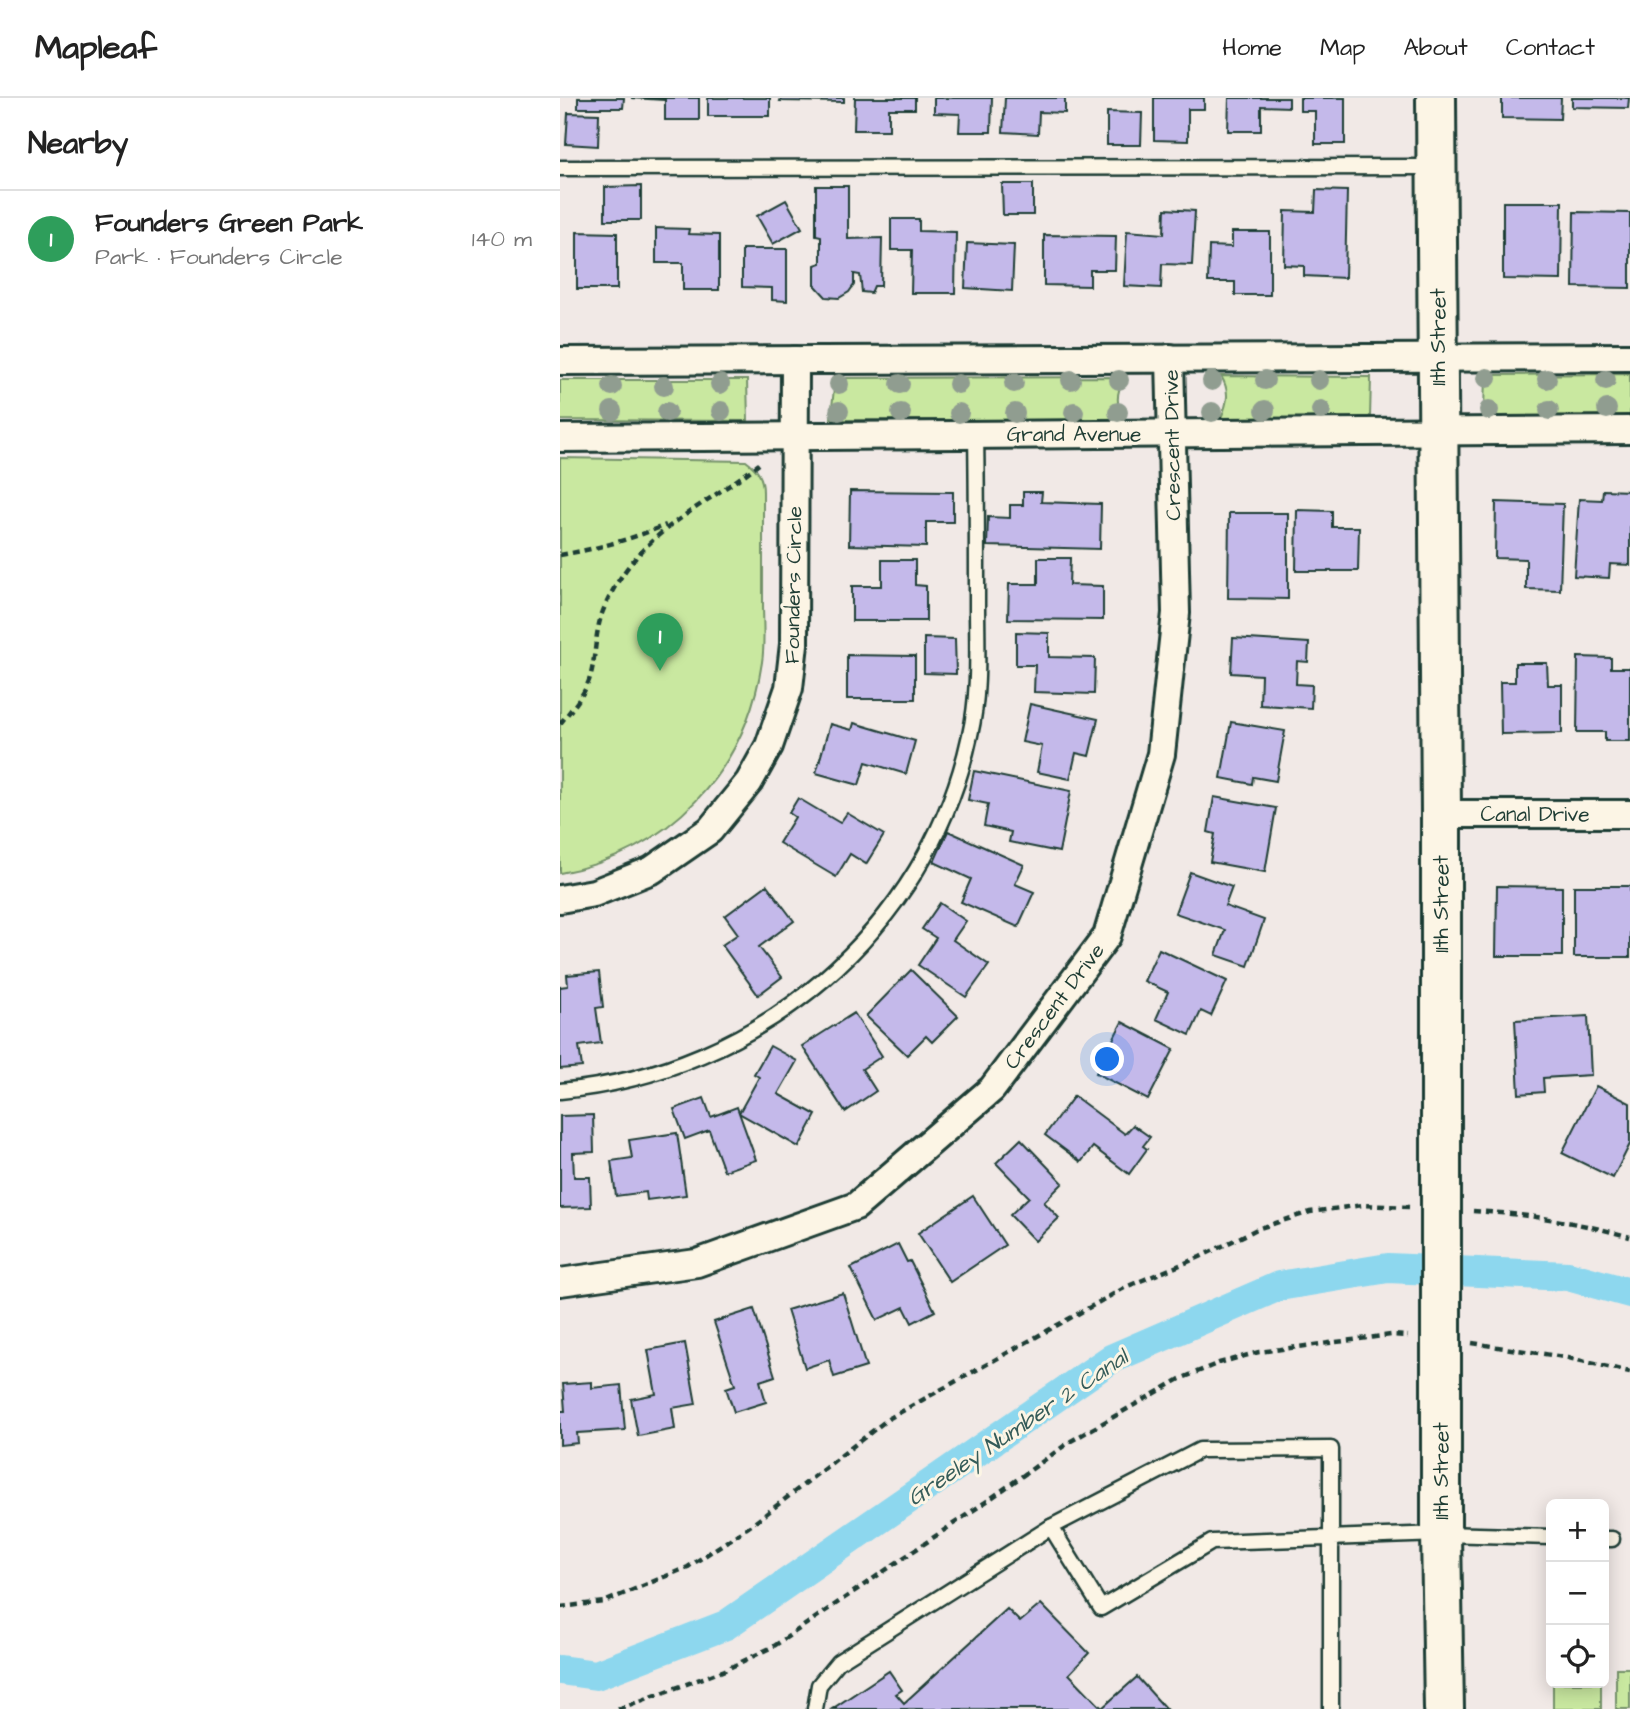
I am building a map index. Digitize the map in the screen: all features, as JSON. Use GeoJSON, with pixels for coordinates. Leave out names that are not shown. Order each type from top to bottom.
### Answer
{"type":"FeatureCollection","features":[{"type":"Feature","properties":{"kind":"street","name":"11th Street"},"geometry":{"type":"LineString","coordinates":[[1436,98],[1441,814],[1440,1338],[1444,1709]]}},
{"type":"Feature","properties":{"kind":"street"},"geometry":{"type":"LineString","coordinates":[[560,361],[1630,357]]}},
{"type":"Feature","properties":{"kind":"street","name":"Crescent Drive"},"geometry":{"type":"LineString","coordinates":[[560,1282],[697,1263],[856,1206],[992,1089],[1107,936],[1161,754],[1176,613],[1170,358]]}},
{"type":"Feature","properties":{"kind":"street","name":"Founders Circle"},"geometry":{"type":"LineString","coordinates":[[560,899],[594,893],[652,870],[710,831],[749,782],[769,746],[789,688],[794,645],[795,360]]}},
{"type":"Feature","properties":{"kind":"street","name":"Grand Avenue"},"geometry":{"type":"LineString","coordinates":[[560,438],[1630,430]]}},
{"type":"Feature","properties":{"kind":"street","name":"Canal Drive"},"geometry":{"type":"LineString","coordinates":[[1441,814],[1630,814]]}},
{"type":"Feature","properties":{"kind":"lane"},"geometry":{"type":"LineString","coordinates":[[560,167],[1436,167]]}},
{"type":"Feature","properties":{"kind":"lane"},"geometry":{"type":"LineString","coordinates":[[560,1091],[597,1087],[683,1064],[745,1036],[807,995],[832,973],[880,922],[903,891],[935,835],[958,786],[971,733],[978,678],[976,434]]}},
{"type":"Feature","properties":{"kind":"lane"},"geometry":{"type":"LineString","coordinates":[[815,1709],[819,1685],[838,1662],[1051,1527],[1200,1450],[1331,1449],[1331,1709]]}},
{"type":"Feature","properties":{"kind":"lane"},"geometry":{"type":"LineString","coordinates":[[1051,1527],[1101,1608],[1212,1542],[1441,1534],[1546,1537]]}},
{"type":"Feature","properties":{"kind":"path"},"geometry":{"type":"LineString","coordinates":[[560,724],[583,694],[591,675],[601,614],[637,555],[674,522],[737,481],[795,437]]}},
{"type":"Feature","properties":{"kind":"path"},"geometry":{"type":"LineString","coordinates":[[560,555],[596,550],[674,522]]}},
{"type":"Feature","properties":{"kind":"path"},"geometry":{"type":"LineString","coordinates":[[560,1607],[604,1602],[688,1567],[753,1524],[888,1419],[1128,1286],[1200,1257],[1257,1229],[1310,1212],[1363,1205],[1515,1213],[1601,1228],[1630,1237]]}},
{"type":"Feature","properties":{"kind":"green space"},"geometry":{"type":"Polygon","coordinates":[[[1630,374],[1630,417],[1490,417],[1484,412],[1485,375],[1630,374]]]}},
{"type":"Feature","properties":{"kind":"green space"},"geometry":{"type":"Polygon","coordinates":[[[1221,376],[1371,377],[1370,418],[1221,418],[1227,397],[1221,376]]]}},
{"type":"Feature","properties":{"kind":"green space"},"geometry":{"type":"Polygon","coordinates":[[[1125,377],[1118,398],[1124,420],[831,418],[835,378],[1125,377]]]}},
{"type":"Feature","properties":{"kind":"green space"},"geometry":{"type":"Polygon","coordinates":[[[560,380],[747,380],[748,421],[560,420],[560,380]]]}},
{"type":"Feature","properties":{"kind":"green space"},"geometry":{"type":"Polygon","coordinates":[[[560,458],[746,461],[750,464],[759,474],[763,487],[764,640],[753,702],[739,738],[720,771],[696,801],[668,826],[635,847],[599,863],[560,873],[560,458]]]}},
{"type":"Feature","properties":{"kind":"green space"},"geometry":{"type":"Polygon","coordinates":[[[1616,1668],[1630,1668],[1630,1709],[1616,1709],[1616,1668]]]}},
{"type":"Feature","properties":{"kind":"green space"},"geometry":{"type":"Polygon","coordinates":[[[1553,1688],[1601,1688],[1601,1709],[1553,1709],[1553,1688]]]}},
{"type":"Feature","properties":{"kind":"building"},"geometry":{"type":"Polygon","coordinates":[[[578,98],[624,98],[623,108],[578,108],[578,98]]]}},
{"type":"Feature","properties":{"kind":"building"},"geometry":{"type":"Polygon","coordinates":[[[631,98],[699,98],[699,120],[665,120],[665,100],[631,98]]]}},
{"type":"Feature","properties":{"kind":"building"},"geometry":{"type":"Polygon","coordinates":[[[708,98],[770,98],[770,116],[708,116],[708,98]]]}},
{"type":"Feature","properties":{"kind":"building"},"geometry":{"type":"Polygon","coordinates":[[[781,98],[844,98],[844,102],[780,101],[781,98]]]}},
{"type":"Feature","properties":{"kind":"building"},"geometry":{"type":"Polygon","coordinates":[[[855,98],[915,98],[915,109],[889,109],[889,130],[854,130],[855,98]]]}},
{"type":"Feature","properties":{"kind":"building"},"geometry":{"type":"Polygon","coordinates":[[[934,98],[992,98],[991,132],[959,132],[960,114],[934,113],[934,98]]]}},
{"type":"Feature","properties":{"kind":"building"},"geometry":{"type":"Polygon","coordinates":[[[1005,98],[1065,98],[1065,113],[1039,112],[1038,134],[1003,132],[1005,98]]]}},
{"type":"Feature","properties":{"kind":"building"},"geometry":{"type":"Polygon","coordinates":[[[1154,98],[1204,98],[1204,109],[1188,109],[1188,141],[1154,140],[1154,98]]]}},
{"type":"Feature","properties":{"kind":"building"},"geometry":{"type":"Polygon","coordinates":[[[1229,98],[1289,98],[1289,107],[1261,106],[1261,131],[1228,131],[1229,98]]]}},
{"type":"Feature","properties":{"kind":"building"},"geometry":{"type":"Polygon","coordinates":[[[1300,98],[1345,98],[1345,144],[1315,144],[1315,111],[1300,111],[1300,98]]]}},
{"type":"Feature","properties":{"kind":"building"},"geometry":{"type":"Polygon","coordinates":[[[1502,98],[1561,98],[1560,119],[1502,118],[1502,98]]]}},
{"type":"Feature","properties":{"kind":"building"},"geometry":{"type":"Polygon","coordinates":[[[1572,98],[1629,98],[1628,108],[1572,107],[1572,98]]]}},
{"type":"Feature","properties":{"kind":"building"},"geometry":{"type":"Polygon","coordinates":[[[1107,112],[1142,113],[1141,145],[1107,145],[1107,112]]]}},
{"type":"Feature","properties":{"kind":"building"},"geometry":{"type":"Polygon","coordinates":[[[568,113],[599,114],[598,146],[566,144],[568,113]]]}},
{"type":"Feature","properties":{"kind":"building"},"geometry":{"type":"Polygon","coordinates":[[[1002,184],[1033,184],[1033,215],[1003,215],[1002,184]]]}},
{"type":"Feature","properties":{"kind":"building"},"geometry":{"type":"Polygon","coordinates":[[[641,186],[641,220],[605,220],[605,187],[641,186]]]}},
{"type":"Feature","properties":{"kind":"building"},"geometry":{"type":"Polygon","coordinates":[[[816,186],[848,186],[848,239],[882,238],[881,286],[874,286],[871,293],[862,292],[860,275],[854,274],[854,285],[839,298],[826,297],[815,285],[815,265],[821,263],[821,236],[816,235],[816,186]]]}},
{"type":"Feature","properties":{"kind":"building"},"geometry":{"type":"Polygon","coordinates":[[[1316,190],[1347,191],[1345,278],[1304,276],[1304,266],[1284,265],[1285,211],[1315,212],[1316,190]]]}},
{"type":"Feature","properties":{"kind":"building"},"geometry":{"type":"Polygon","coordinates":[[[786,200],[802,228],[773,244],[757,216],[786,200]]]}},
{"type":"Feature","properties":{"kind":"building"},"geometry":{"type":"Polygon","coordinates":[[[1503,202],[1562,202],[1561,280],[1503,279],[1503,202]]]}},
{"type":"Feature","properties":{"kind":"building"},"geometry":{"type":"Polygon","coordinates":[[[1165,209],[1195,211],[1192,265],[1162,264],[1161,288],[1124,286],[1127,231],[1164,234],[1165,209]]]}},
{"type":"Feature","properties":{"kind":"building"},"geometry":{"type":"Polygon","coordinates":[[[1574,212],[1630,213],[1630,288],[1573,287],[1574,212]]]}},
{"type":"Feature","properties":{"kind":"building"},"geometry":{"type":"Polygon","coordinates":[[[891,219],[919,219],[919,231],[956,232],[955,293],[911,293],[912,250],[891,250],[891,219]]]}},
{"type":"Feature","properties":{"kind":"building"},"geometry":{"type":"Polygon","coordinates":[[[656,228],[689,229],[688,234],[719,235],[719,290],[683,290],[683,263],[656,263],[656,228]]]}},
{"type":"Feature","properties":{"kind":"building"},"geometry":{"type":"Polygon","coordinates":[[[577,232],[617,233],[617,289],[577,289],[577,232]]]}},
{"type":"Feature","properties":{"kind":"building"},"geometry":{"type":"Polygon","coordinates":[[[1232,232],[1270,232],[1270,295],[1235,295],[1235,282],[1208,282],[1209,246],[1232,247],[1232,232]]]}},
{"type":"Feature","properties":{"kind":"building"},"geometry":{"type":"Polygon","coordinates":[[[1044,235],[1116,236],[1115,270],[1090,270],[1090,286],[1044,285],[1044,235]]]}},
{"type":"Feature","properties":{"kind":"building"},"geometry":{"type":"Polygon","coordinates":[[[967,243],[1014,245],[1012,291],[965,288],[967,243]]]}},
{"type":"Feature","properties":{"kind":"building"},"geometry":{"type":"Polygon","coordinates":[[[742,249],[787,249],[787,301],[772,300],[772,288],[742,287],[742,249]]]}},
{"type":"Feature","properties":{"kind":"building"},"geometry":{"type":"Polygon","coordinates":[[[1603,490],[1630,491],[1630,565],[1610,564],[1609,578],[1574,576],[1579,499],[1602,500],[1603,490]]]}},
{"type":"Feature","properties":{"kind":"building"},"geometry":{"type":"Polygon","coordinates":[[[850,491],[953,492],[953,522],[926,522],[926,547],[849,545],[850,491]]]}},
{"type":"Feature","properties":{"kind":"building"},"geometry":{"type":"Polygon","coordinates":[[[1023,492],[1042,492],[1041,502],[1101,504],[1100,549],[987,546],[988,517],[1010,518],[1010,505],[1023,505],[1023,492]]]}},
{"type":"Feature","properties":{"kind":"building"},"geometry":{"type":"Polygon","coordinates":[[[1496,502],[1563,504],[1560,590],[1526,589],[1526,559],[1495,558],[1496,502]]]}},
{"type":"Feature","properties":{"kind":"building"},"geometry":{"type":"Polygon","coordinates":[[[1297,510],[1332,511],[1332,527],[1359,527],[1358,571],[1296,571],[1297,510]]]}},
{"type":"Feature","properties":{"kind":"building"},"geometry":{"type":"Polygon","coordinates":[[[1229,513],[1288,513],[1288,599],[1228,598],[1229,513]]]}},
{"type":"Feature","properties":{"kind":"building"},"geometry":{"type":"Polygon","coordinates":[[[1038,558],[1070,558],[1069,585],[1103,586],[1103,620],[1008,619],[1009,584],[1038,584],[1038,558]]]}},
{"type":"Feature","properties":{"kind":"building"},"geometry":{"type":"Polygon","coordinates":[[[882,560],[915,560],[915,585],[926,586],[926,621],[852,621],[852,586],[882,586],[882,560]]]}},
{"type":"Feature","properties":{"kind":"building"},"geometry":{"type":"Polygon","coordinates":[[[1016,632],[1049,633],[1049,657],[1095,658],[1094,694],[1034,692],[1035,665],[1016,665],[1016,632]]]}},
{"type":"Feature","properties":{"kind":"building"},"geometry":{"type":"Polygon","coordinates":[[[924,638],[955,639],[956,674],[924,673],[924,638]]]}},
{"type":"Feature","properties":{"kind":"building"},"geometry":{"type":"Polygon","coordinates":[[[1233,638],[1309,643],[1308,662],[1297,661],[1296,684],[1312,685],[1311,708],[1260,705],[1261,675],[1231,673],[1233,638]]]}},
{"type":"Feature","properties":{"kind":"building"},"geometry":{"type":"Polygon","coordinates":[[[847,655],[915,656],[915,699],[847,699],[847,655]]]}},
{"type":"Feature","properties":{"kind":"building"},"geometry":{"type":"Polygon","coordinates":[[[1578,657],[1611,658],[1611,668],[1630,668],[1630,741],[1605,741],[1605,732],[1577,732],[1578,657]]]}},
{"type":"Feature","properties":{"kind":"building"},"geometry":{"type":"Polygon","coordinates":[[[1515,663],[1547,663],[1548,685],[1562,685],[1562,733],[1501,734],[1500,682],[1515,682],[1515,663]]]}},
{"type":"Feature","properties":{"kind":"building"},"geometry":{"type":"Polygon","coordinates":[[[1030,704],[1098,719],[1089,756],[1076,753],[1070,779],[1037,772],[1042,746],[1022,742],[1030,704]]]}},
{"type":"Feature","properties":{"kind":"building"},"geometry":{"type":"Polygon","coordinates":[[[1231,722],[1285,731],[1276,781],[1253,777],[1252,784],[1221,778],[1231,722]]]}},
{"type":"Feature","properties":{"kind":"building"},"geometry":{"type":"Polygon","coordinates":[[[854,723],[915,741],[906,774],[866,762],[859,785],[816,773],[830,724],[852,730],[854,723]]]}},
{"type":"Feature","properties":{"kind":"building"},"geometry":{"type":"Polygon","coordinates":[[[974,771],[1071,791],[1059,852],[1009,842],[1011,832],[984,826],[988,804],[968,800],[974,771]]]}},
{"type":"Feature","properties":{"kind":"building"},"geometry":{"type":"Polygon","coordinates":[[[1214,797],[1276,808],[1265,872],[1210,862],[1215,834],[1208,832],[1214,797]]]}},
{"type":"Feature","properties":{"kind":"building"},"geometry":{"type":"Polygon","coordinates":[[[798,798],[840,823],[847,813],[884,835],[866,864],[850,854],[836,877],[779,843],[795,817],[789,813],[798,798]]]}},
{"type":"Feature","properties":{"kind":"building"},"geometry":{"type":"Polygon","coordinates":[[[948,831],[1024,865],[1015,884],[1034,892],[1018,927],[961,902],[971,879],[934,862],[948,831]]]}},
{"type":"Feature","properties":{"kind":"building"},"geometry":{"type":"Polygon","coordinates":[[[1190,872],[1232,887],[1225,906],[1264,920],[1248,966],[1216,955],[1225,930],[1175,913],[1190,872]]]}},
{"type":"Feature","properties":{"kind":"building"},"geometry":{"type":"Polygon","coordinates":[[[767,885],[794,921],[759,947],[782,977],[758,995],[722,945],[738,934],[725,916],[767,885]]]}},
{"type":"Feature","properties":{"kind":"building"},"geometry":{"type":"Polygon","coordinates":[[[1497,886],[1562,887],[1562,956],[1496,956],[1497,886]]]}},
{"type":"Feature","properties":{"kind":"building"},"geometry":{"type":"Polygon","coordinates":[[[1574,886],[1630,886],[1630,957],[1574,957],[1574,886]]]}},
{"type":"Feature","properties":{"kind":"building"},"geometry":{"type":"Polygon","coordinates":[[[940,903],[966,921],[953,940],[989,965],[966,997],[918,965],[936,938],[922,929],[940,903]]]}},
{"type":"Feature","properties":{"kind":"building"},"geometry":{"type":"Polygon","coordinates":[[[1159,949],[1227,981],[1211,1016],[1201,1011],[1190,1035],[1156,1019],[1168,992],[1144,981],[1159,949]]]}},
{"type":"Feature","properties":{"kind":"building"},"geometry":{"type":"Polygon","coordinates":[[[911,970],[958,1016],[932,1042],[926,1036],[907,1055],[866,1016],[911,970]]]}},
{"type":"Feature","properties":{"kind":"building"},"geometry":{"type":"Polygon","coordinates":[[[599,972],[603,1007],[596,1008],[601,1043],[579,1046],[582,1067],[560,1069],[560,987],[568,986],[567,975],[599,972]]]}},
{"type":"Feature","properties":{"kind":"building"},"geometry":{"type":"Polygon","coordinates":[[[854,1013],[882,1056],[862,1069],[876,1091],[845,1112],[802,1046],[854,1013]]]}},
{"type":"Feature","properties":{"kind":"building"},"geometry":{"type":"Polygon","coordinates":[[[1588,1016],[1591,1075],[1543,1078],[1544,1092],[1519,1094],[1515,1020],[1588,1016]]]}},
{"type":"Feature","properties":{"kind":"building"},"geometry":{"type":"Polygon","coordinates":[[[1122,1022],[1174,1049],[1148,1100],[1096,1073],[1122,1022]]]}},
{"type":"Feature","properties":{"kind":"building"},"geometry":{"type":"Polygon","coordinates":[[[770,1046],[797,1061],[778,1094],[816,1115],[799,1147],[739,1113],[759,1077],[754,1074],[770,1046]]]}},
{"type":"Feature","properties":{"kind":"building"},"geometry":{"type":"Polygon","coordinates":[[[1596,1086],[1630,1103],[1630,1144],[1613,1178],[1562,1153],[1596,1086]]]}},
{"type":"Feature","properties":{"kind":"building"},"geometry":{"type":"Polygon","coordinates":[[[1074,1096],[1125,1134],[1133,1125],[1150,1137],[1143,1146],[1147,1149],[1129,1174],[1093,1147],[1081,1162],[1045,1135],[1074,1096]]]}},
{"type":"Feature","properties":{"kind":"building"},"geometry":{"type":"Polygon","coordinates":[[[704,1098],[711,1117],[737,1107],[756,1160],[724,1171],[709,1130],[685,1139],[674,1109],[704,1098]]]}},
{"type":"Feature","properties":{"kind":"building"},"geometry":{"type":"Polygon","coordinates":[[[593,1115],[594,1152],[573,1153],[574,1177],[590,1177],[591,1207],[560,1208],[560,1116],[593,1115]]]}},
{"type":"Feature","properties":{"kind":"building"},"geometry":{"type":"Polygon","coordinates":[[[677,1133],[686,1195],[647,1200],[646,1192],[616,1196],[611,1161],[632,1158],[629,1140],[677,1133]]]}},
{"type":"Feature","properties":{"kind":"building"},"geometry":{"type":"Polygon","coordinates":[[[1021,1139],[1063,1183],[1044,1202],[1059,1218],[1035,1241],[1010,1215],[1029,1197],[996,1163],[1021,1139]]]}},
{"type":"Feature","properties":{"kind":"building"},"geometry":{"type":"Polygon","coordinates":[[[973,1196],[1005,1245],[950,1282],[918,1233],[973,1196]]]}},
{"type":"Feature","properties":{"kind":"building"},"geometry":{"type":"Polygon","coordinates":[[[898,1244],[907,1262],[910,1261],[935,1311],[912,1323],[904,1307],[877,1320],[851,1268],[898,1244]]]}},
{"type":"Feature","properties":{"kind":"building"},"geometry":{"type":"Polygon","coordinates":[[[843,1293],[866,1367],[834,1377],[829,1360],[805,1368],[787,1310],[843,1293]]]}},
{"type":"Feature","properties":{"kind":"building"},"geometry":{"type":"Polygon","coordinates":[[[754,1309],[775,1376],[760,1381],[766,1402],[734,1412],[726,1388],[735,1385],[714,1322],[754,1309]]]}},
{"type":"Feature","properties":{"kind":"building"},"geometry":{"type":"Polygon","coordinates":[[[685,1343],[696,1404],[672,1408],[675,1429],[638,1436],[631,1399],[656,1394],[648,1350],[685,1343]]]}},
{"type":"Feature","properties":{"kind":"building"},"geometry":{"type":"Polygon","coordinates":[[[592,1382],[592,1388],[621,1385],[625,1430],[577,1433],[578,1443],[560,1445],[560,1411],[565,1411],[563,1384],[592,1382]]]}},
{"type":"Feature","properties":{"kind":"building"},"geometry":{"type":"Polygon","coordinates":[[[1041,1604],[1089,1653],[1069,1674],[1102,1708],[1137,1677],[1166,1709],[832,1709],[889,1671],[902,1690],[896,1694],[904,1703],[1007,1609],[1020,1622],[1041,1604]]]}},
{"type":"Feature","properties":{"kind":"waterway","name":"Greeley Number 2 Canal"},"geometry":{"type":"LineString","coordinates":[[560,1670],[596,1675],[726,1625],[1111,1359],[1279,1286],[1388,1268],[1568,1276],[1630,1293]]}},
{"type":"Feature","properties":{"kind":"place","name":"Founders Green Park"},"geometry":{"type":"Point","coordinates":[660,671]}}]}
